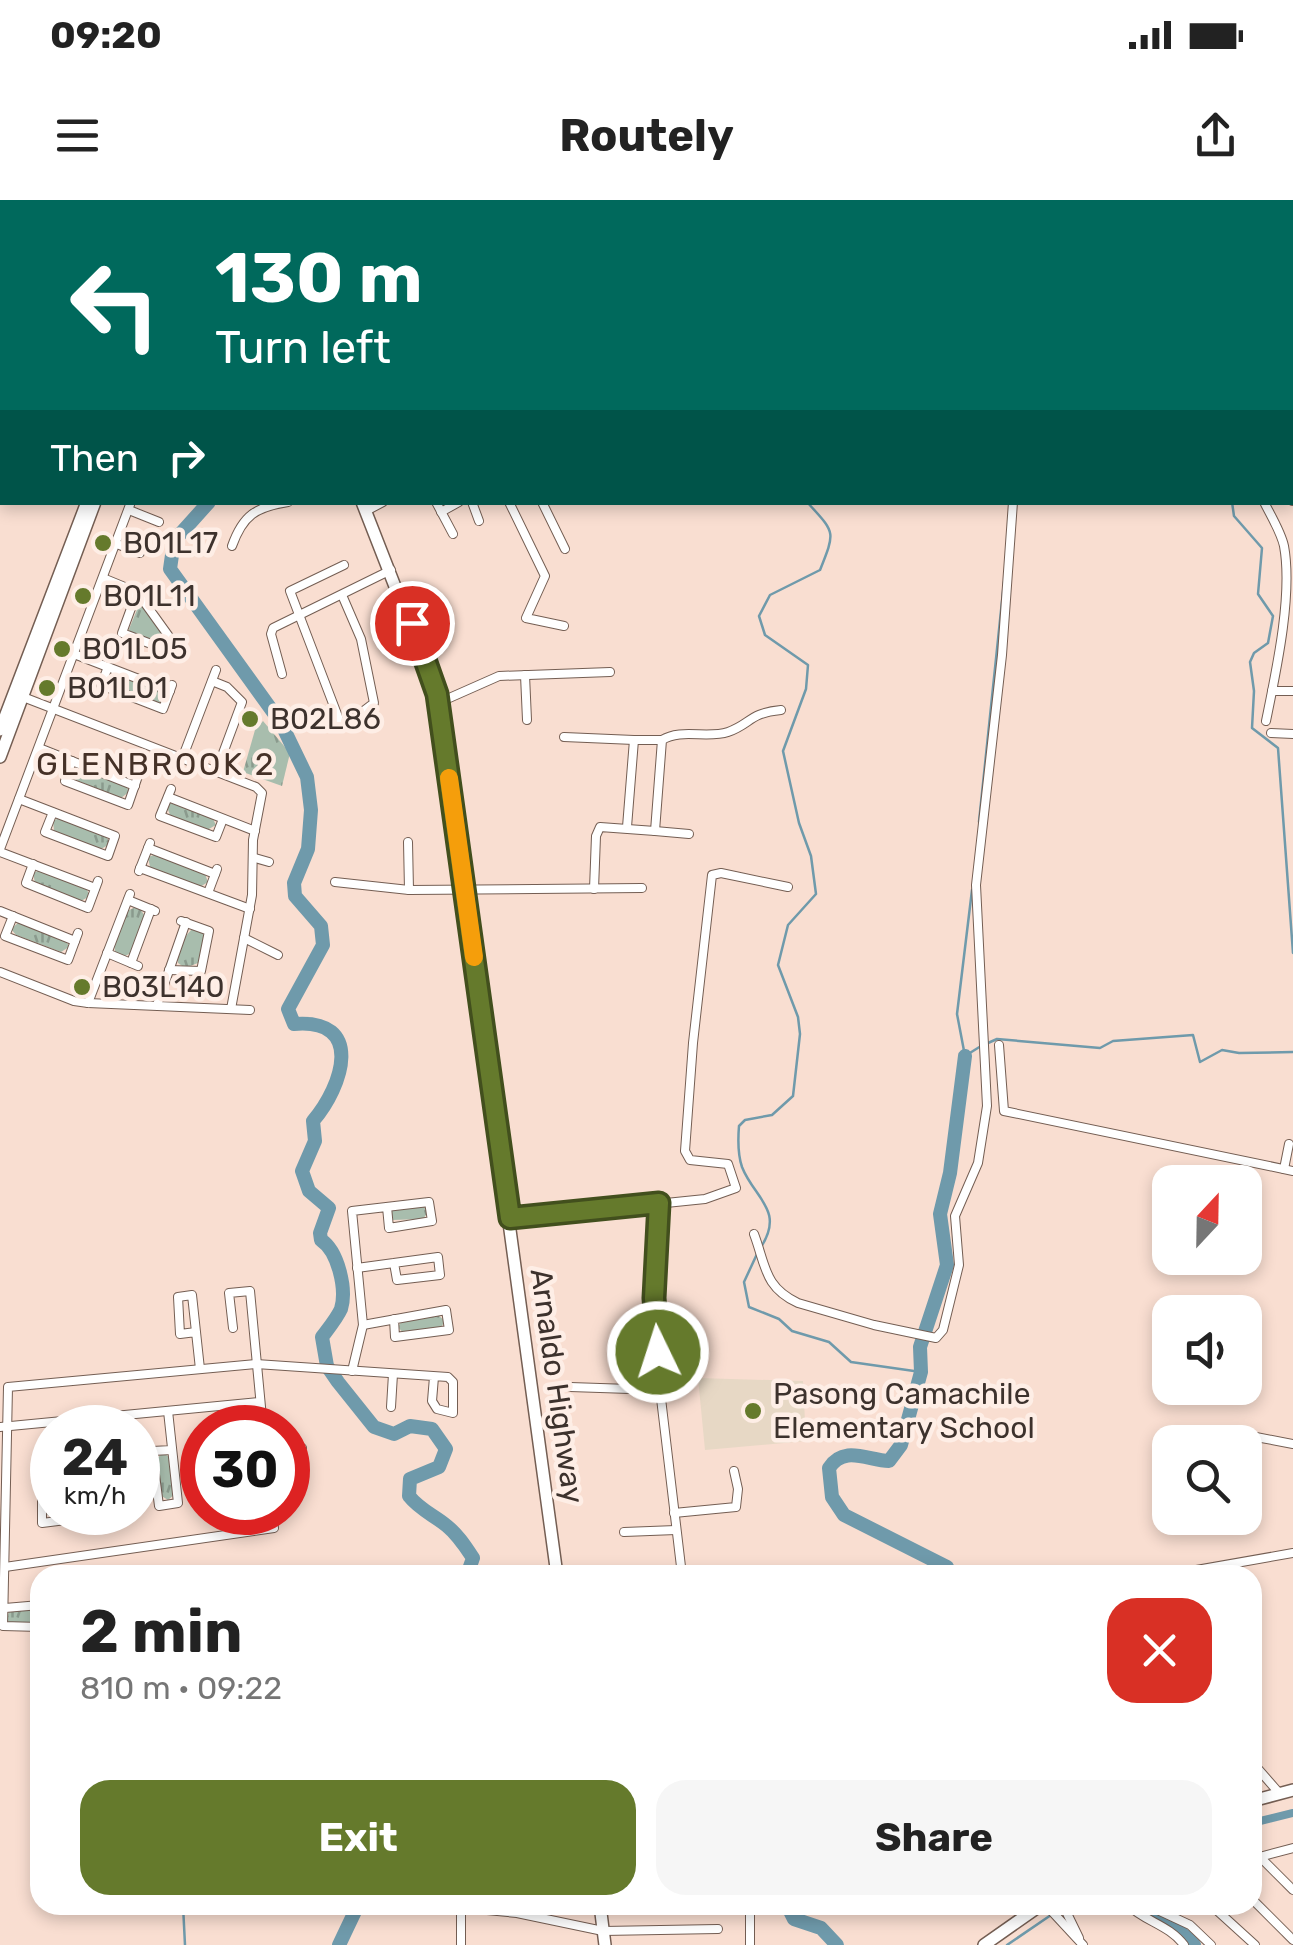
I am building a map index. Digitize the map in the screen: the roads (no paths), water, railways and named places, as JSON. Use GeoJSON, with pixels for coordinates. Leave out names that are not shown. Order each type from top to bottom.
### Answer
{"type":"FeatureCollection","features":[{"type":"Feature","properties":{"kind":"main road"},"geometry":{"type":"LineString","coordinates":[[0,730],[86,505]]}},
{"type":"Feature","properties":{"kind":"main road"},"geometry":{"type":"LineString","coordinates":[[0,756],[95,505]]}},
{"type":"Feature","properties":{"kind":"main road","name":"Arnaldo Highway"},"geometry":{"type":"LineString","coordinates":[[364,507],[436,694],[556,1565]]}},
{"type":"Feature","properties":{"kind":"main road"},"geometry":{"type":"LineString","coordinates":[[1262,1798],[1293,1790]]}},
{"type":"Feature","properties":{"kind":"main road"},"geometry":{"type":"LineString","coordinates":[[601,1915],[605,1945]]}},
{"type":"Feature","properties":{"kind":"main road"},"geometry":{"type":"LineString","coordinates":[[984,1945],[1040,1915]]}},
{"type":"Feature","properties":{"kind":"street"},"geometry":{"type":"LineString","coordinates":[[232,546],[245,518],[258,508],[273,505]]}},
{"type":"Feature","properties":{"kind":"street"},"geometry":{"type":"LineString","coordinates":[[473,505],[480,521]]}},
{"type":"Feature","properties":{"kind":"street"},"geometry":{"type":"LineString","coordinates":[[510,505],[545,576],[526,618],[564,626]]}},
{"type":"Feature","properties":{"kind":"street"},"geometry":{"type":"LineString","coordinates":[[544,505],[566,549]]}},
{"type":"Feature","properties":{"kind":"street"},"geometry":{"type":"LineString","coordinates":[[754,1234],[770,1283],[783,1296],[904,1332],[936,1338],[943,1330],[959,1265],[955,1216],[978,1164],[987,1106],[976,885],[1002,655],[1013,505]]}},
{"type":"Feature","properties":{"kind":"street"},"geometry":{"type":"LineString","coordinates":[[1266,505],[1289,547],[1290,599],[1266,722]]}},
{"type":"Feature","properties":{"kind":"street"},"geometry":{"type":"LineString","coordinates":[[33,864],[26,883],[88,908],[97,884],[0,850],[130,506],[159,522]]}},
{"type":"Feature","properties":{"kind":"street"},"geometry":{"type":"LineString","coordinates":[[438,507],[453,534]]}},
{"type":"Feature","properties":{"kind":"street"},"geometry":{"type":"LineString","coordinates":[[116,544],[140,553]]}},
{"type":"Feature","properties":{"kind":"street"},"geometry":{"type":"LineString","coordinates":[[342,594],[361,640],[374,703],[347,724],[340,722],[290,591],[344,565]]}},
{"type":"Feature","properties":{"kind":"street"},"geometry":{"type":"LineString","coordinates":[[282,674],[271,630],[391,570]]}},
{"type":"Feature","properties":{"kind":"street"},"geometry":{"type":"LineString","coordinates":[[104,578],[137,592],[183,656],[122,633],[137,592]]}},
{"type":"Feature","properties":{"kind":"street"},"geometry":{"type":"LineString","coordinates":[[1282,643],[1293,644]]}},
{"type":"Feature","properties":{"kind":"street"},"geometry":{"type":"LineString","coordinates":[[74,654],[171,688],[163,709],[102,685],[108,668]]}},
{"type":"Feature","properties":{"kind":"street"},"geometry":{"type":"LineString","coordinates":[[182,758],[216,670]]}},
{"type":"Feature","properties":{"kind":"street"},"geometry":{"type":"LineString","coordinates":[[436,694],[499,676],[610,672]]}},
{"type":"Feature","properties":{"kind":"street"},"geometry":{"type":"LineString","coordinates":[[526,675],[528,720]]}},
{"type":"Feature","properties":{"kind":"street"},"geometry":{"type":"LineString","coordinates":[[212,680],[227,687],[242,702],[216,772]]}},
{"type":"Feature","properties":{"kind":"street"},"geometry":{"type":"LineString","coordinates":[[1272,691],[1293,691]]}},
{"type":"Feature","properties":{"kind":"street"},"geometry":{"type":"LineString","coordinates":[[23,697],[256,787],[262,794],[255,831],[250,909],[232,1009]]}},
{"type":"Feature","properties":{"kind":"street"},"geometry":{"type":"LineString","coordinates":[[564,737],[662,740],[670,735],[724,733],[755,714],[781,710]]}},
{"type":"Feature","properties":{"kind":"street"},"geometry":{"type":"LineString","coordinates":[[1272,734],[1293,734]]}},
{"type":"Feature","properties":{"kind":"street"},"geometry":{"type":"LineString","coordinates":[[627,827],[634,740]]}},
{"type":"Feature","properties":{"kind":"street"},"geometry":{"type":"LineString","coordinates":[[655,832],[662,740]]}},
{"type":"Feature","properties":{"kind":"street"},"geometry":{"type":"LineString","coordinates":[[38,748],[137,781],[128,805],[65,780],[72,761]]}},
{"type":"Feature","properties":{"kind":"street"},"geometry":{"type":"LineString","coordinates":[[223,818],[216,837],[160,816],[169,793],[255,831]]}},
{"type":"Feature","properties":{"kind":"street"},"geometry":{"type":"LineString","coordinates":[[19,799],[116,836],[108,856],[45,832],[53,812]]}},
{"type":"Feature","properties":{"kind":"street"},"geometry":{"type":"LineString","coordinates":[[594,889],[597,830],[606,826],[688,834]]}},
{"type":"Feature","properties":{"kind":"street"},"geometry":{"type":"LineString","coordinates":[[408,842],[409,890]]}},
{"type":"Feature","properties":{"kind":"street"},"geometry":{"type":"LineString","coordinates":[[208,894],[216,872],[149,846],[139,870],[250,909]]}},
{"type":"Feature","properties":{"kind":"street"},"geometry":{"type":"LineString","coordinates":[[254,858],[270,862]]}},
{"type":"Feature","properties":{"kind":"street"},"geometry":{"type":"LineString","coordinates":[[510,1218],[705,1199],[734,1190],[737,1186],[728,1164],[690,1160],[685,1151],[712,875],[788,887]]}},
{"type":"Feature","properties":{"kind":"street"},"geometry":{"type":"LineString","coordinates":[[335,882],[409,890],[642,888]]}},
{"type":"Feature","properties":{"kind":"street"},"geometry":{"type":"LineString","coordinates":[[88,1003],[129,897],[153,910],[134,964],[108,954]]}},
{"type":"Feature","properties":{"kind":"street"},"geometry":{"type":"LineString","coordinates":[[0,911],[77,937],[68,960],[5,936],[13,916]]}},
{"type":"Feature","properties":{"kind":"street"},"geometry":{"type":"LineString","coordinates":[[157,1005],[184,922],[209,931],[200,971],[169,970]]}},
{"type":"Feature","properties":{"kind":"street"},"geometry":{"type":"LineString","coordinates":[[244,938],[278,955]]}},
{"type":"Feature","properties":{"kind":"street"},"geometry":{"type":"LineString","coordinates":[[0,972],[74,1001],[250,1010]]}},
{"type":"Feature","properties":{"kind":"street"},"geometry":{"type":"LineString","coordinates":[[999,1045],[1004,1110],[1289,1170],[1289,1144]]}},
{"type":"Feature","properties":{"kind":"street"},"geometry":{"type":"LineString","coordinates":[[352,1371],[363,1325],[352,1211],[386,1207],[429,1202],[432,1221],[389,1228],[386,1207]]}},
{"type":"Feature","properties":{"kind":"street"},"geometry":{"type":"LineString","coordinates":[[659,1203],[654,1298],[660,1390],[681,1565]]}},
{"type":"Feature","properties":{"kind":"street"},"geometry":{"type":"LineString","coordinates":[[358,1268],[394,1263],[438,1257],[440,1275],[396,1280],[394,1263]]}},
{"type":"Feature","properties":{"kind":"street"},"geometry":{"type":"LineString","coordinates":[[252,1326],[230,1328],[229,1292],[250,1291],[260,1405]]}},
{"type":"Feature","properties":{"kind":"street"},"geometry":{"type":"LineString","coordinates":[[196,1332],[180,1334],[178,1297],[192,1296],[196,1332],[200,1370]]}},
{"type":"Feature","properties":{"kind":"street"},"geometry":{"type":"LineString","coordinates":[[363,1325],[446,1310],[449,1330],[395,1337],[394,1320]]}},
{"type":"Feature","properties":{"kind":"street"},"geometry":{"type":"LineString","coordinates":[[30,1627],[3,1626],[4,1426],[8,1386],[256,1364],[448,1377],[453,1382],[452,1413],[434,1406],[434,1377]]}},
{"type":"Feature","properties":{"kind":"street"},"geometry":{"type":"LineString","coordinates":[[391,1407],[393,1374]]}},
{"type":"Feature","properties":{"kind":"street"},"geometry":{"type":"LineString","coordinates":[[660,1379],[694,1378]]}},
{"type":"Feature","properties":{"kind":"street"},"geometry":{"type":"LineString","coordinates":[[570,1387],[660,1390]]}},
{"type":"Feature","properties":{"kind":"street"},"geometry":{"type":"LineString","coordinates":[[232,1405],[260,1402]]}},
{"type":"Feature","properties":{"kind":"street"},"geometry":{"type":"LineString","coordinates":[[160,1412],[180,1410]]}},
{"type":"Feature","properties":{"kind":"street"},"geometry":{"type":"LineString","coordinates":[[168,1411],[178,1503],[158,1506],[152,1452],[172,1450]]}},
{"type":"Feature","properties":{"kind":"street"},"geometry":{"type":"LineString","coordinates":[[4,1426],[30,1425]]}},
{"type":"Feature","properties":{"kind":"street"},"geometry":{"type":"LineString","coordinates":[[1262,1439],[1293,1444]]}},
{"type":"Feature","properties":{"kind":"street"},"geometry":{"type":"LineString","coordinates":[[674,1513],[736,1507],[734,1471]]}},
{"type":"Feature","properties":{"kind":"street"},"geometry":{"type":"LineString","coordinates":[[624,1532],[676,1530]]}},
{"type":"Feature","properties":{"kind":"street"},"geometry":{"type":"LineString","coordinates":[[5,1567],[226,1535]]}},
{"type":"Feature","properties":{"kind":"street"},"geometry":{"type":"LineString","coordinates":[[1225,1565],[1293,1553]]}},
{"type":"Feature","properties":{"kind":"street"},"geometry":{"type":"LineString","coordinates":[[4,1608],[30,1606]]}},
{"type":"Feature","properties":{"kind":"street"},"geometry":{"type":"LineString","coordinates":[[1262,1773],[1280,1794]]}},
{"type":"Feature","properties":{"kind":"street"},"geometry":{"type":"LineString","coordinates":[[1262,1857],[1293,1848]]}},
{"type":"Feature","properties":{"kind":"street"},"geometry":{"type":"LineString","coordinates":[[1262,1864],[1293,1890]]}},
{"type":"Feature","properties":{"kind":"street"},"geometry":{"type":"LineString","coordinates":[[1262,1909],[1293,1940],[1284,1945]]}},
{"type":"Feature","properties":{"kind":"street"},"geometry":{"type":"LineString","coordinates":[[461,1915],[461,1945]]}},
{"type":"Feature","properties":{"kind":"street"},"geometry":{"type":"LineString","coordinates":[[527,1915],[603,1930],[718,1930]]}},
{"type":"Feature","properties":{"kind":"street"},"geometry":{"type":"LineString","coordinates":[[750,1915],[750,1945]]}},
{"type":"Feature","properties":{"kind":"street"},"geometry":{"type":"LineString","coordinates":[[1054,1915],[1082,1944]]}},
{"type":"Feature","properties":{"kind":"street"},"geometry":{"type":"LineString","coordinates":[[1068,1915],[1082,1944]]}},
{"type":"Feature","properties":{"kind":"street"},"geometry":{"type":"LineString","coordinates":[[1140,1915],[1174,1932],[1184,1945]]}},
{"type":"Feature","properties":{"kind":"street"},"geometry":{"type":"LineString","coordinates":[[1168,1915],[1190,1925],[1212,1945]]}},
{"type":"Feature","properties":{"kind":"street"},"geometry":{"type":"LineString","coordinates":[[1222,1915],[1255,1945]]}},
{"type":"Feature","properties":{"kind":"waterway"},"geometry":{"type":"LineString","coordinates":[[206,505],[174,541],[170,569],[281,723],[307,777],[311,810],[308,849],[294,883],[295,896],[321,926],[323,945],[288,1009],[294,1024],[316,1025],[331,1032],[339,1043],[341,1057],[333,1090],[313,1121],[315,1141],[302,1171],[309,1191],[329,1208],[321,1240],[332,1253],[342,1281],[341,1309],[322,1337],[327,1366],[374,1427],[394,1434],[410,1426],[432,1429],[446,1449],[439,1467],[410,1479],[409,1496],[451,1529],[473,1558],[471,1565]]}},
{"type":"Feature","properties":{"kind":"waterway"},"geometry":{"type":"LineString","coordinates":[[761,1247],[768,1234],[769,1214],[742,1167],[739,1126],[745,1120],[772,1115],[793,1096],[800,1034],[798,1017],[778,965],[788,925],[816,894],[811,856],[799,823],[783,751],[806,689],[808,665],[765,635],[759,616],[770,595],[820,570],[830,533],[810,505]]}},
{"type":"Feature","properties":{"kind":"waterway"},"geometry":{"type":"LineString","coordinates":[[1232,505],[1234,516],[1262,548],[1258,594],[1273,616],[1268,643],[1254,653],[1250,662],[1254,691],[1252,728],[1278,748],[1293,953]]}},
{"type":"Feature","properties":{"kind":"waterway"},"geometry":{"type":"LineString","coordinates":[[979,822],[1004,582]]}},
{"type":"Feature","properties":{"kind":"waterway"},"geometry":{"type":"LineString","coordinates":[[972,890],[957,1014],[965,1056],[981,1046]]}},
{"type":"Feature","properties":{"kind":"waterway"},"geometry":{"type":"LineString","coordinates":[[988,1043],[997,1039],[1100,1048],[1113,1041],[1193,1035],[1200,1062],[1222,1050],[1293,1052]]}},
{"type":"Feature","properties":{"kind":"waterway"},"geometry":{"type":"LineString","coordinates":[[943,1565],[844,1515],[832,1497],[829,1468],[849,1455],[889,1461],[901,1445],[921,1372],[920,1347],[947,1265],[940,1214],[950,1173],[965,1056]]}},
{"type":"Feature","properties":{"kind":"waterway"},"geometry":{"type":"LineString","coordinates":[[757,1254],[744,1282],[749,1307],[779,1319],[792,1331],[829,1342],[851,1362],[921,1372]]}},
{"type":"Feature","properties":{"kind":"waterway"},"geometry":{"type":"LineString","coordinates":[[1262,1821],[1293,1813]]}},
{"type":"Feature","properties":{"kind":"waterway"},"geometry":{"type":"LineString","coordinates":[[184,1915],[185,1945]]}},
{"type":"Feature","properties":{"kind":"waterway"},"geometry":{"type":"LineString","coordinates":[[339,1945],[353,1915]]}},
{"type":"Feature","properties":{"kind":"waterway"},"geometry":{"type":"LineString","coordinates":[[792,1915],[821,1928],[837,1945]]}},
{"type":"Feature","properties":{"kind":"waterway"},"geometry":{"type":"LineString","coordinates":[[1007,1945],[1051,1915]]}},
{"type":"Feature","properties":{"kind":"waterway"},"geometry":{"type":"LineString","coordinates":[[1150,1915],[1194,1945]]}},
{"type":"Feature","properties":{"kind":"place","name":"B01L17"},"geometry":{"type":"Point","coordinates":[103,543]}},
{"type":"Feature","properties":{"kind":"place","name":"B01L11"},"geometry":{"type":"Point","coordinates":[83,596]}},
{"type":"Feature","properties":{"kind":"place","name":"B01L05"},"geometry":{"type":"Point","coordinates":[62,649]}},
{"type":"Feature","properties":{"kind":"place","name":"B01L01"},"geometry":{"type":"Point","coordinates":[47,688]}},
{"type":"Feature","properties":{"kind":"place","name":"B02L86"},"geometry":{"type":"Point","coordinates":[250,719]}},
{"type":"Feature","properties":{"kind":"place","name":"B03L140"},"geometry":{"type":"Point","coordinates":[82,987]}},
{"type":"Feature","properties":{"kind":"place","name":"Pasong Camachile Elementary School"},"geometry":{"type":"Point","coordinates":[753,1411]}},
{"type":"Feature","properties":{"kind":"district","name":"GLENBROOK 2"},"geometry":{"type":"Point","coordinates":[156,764]}}]}
